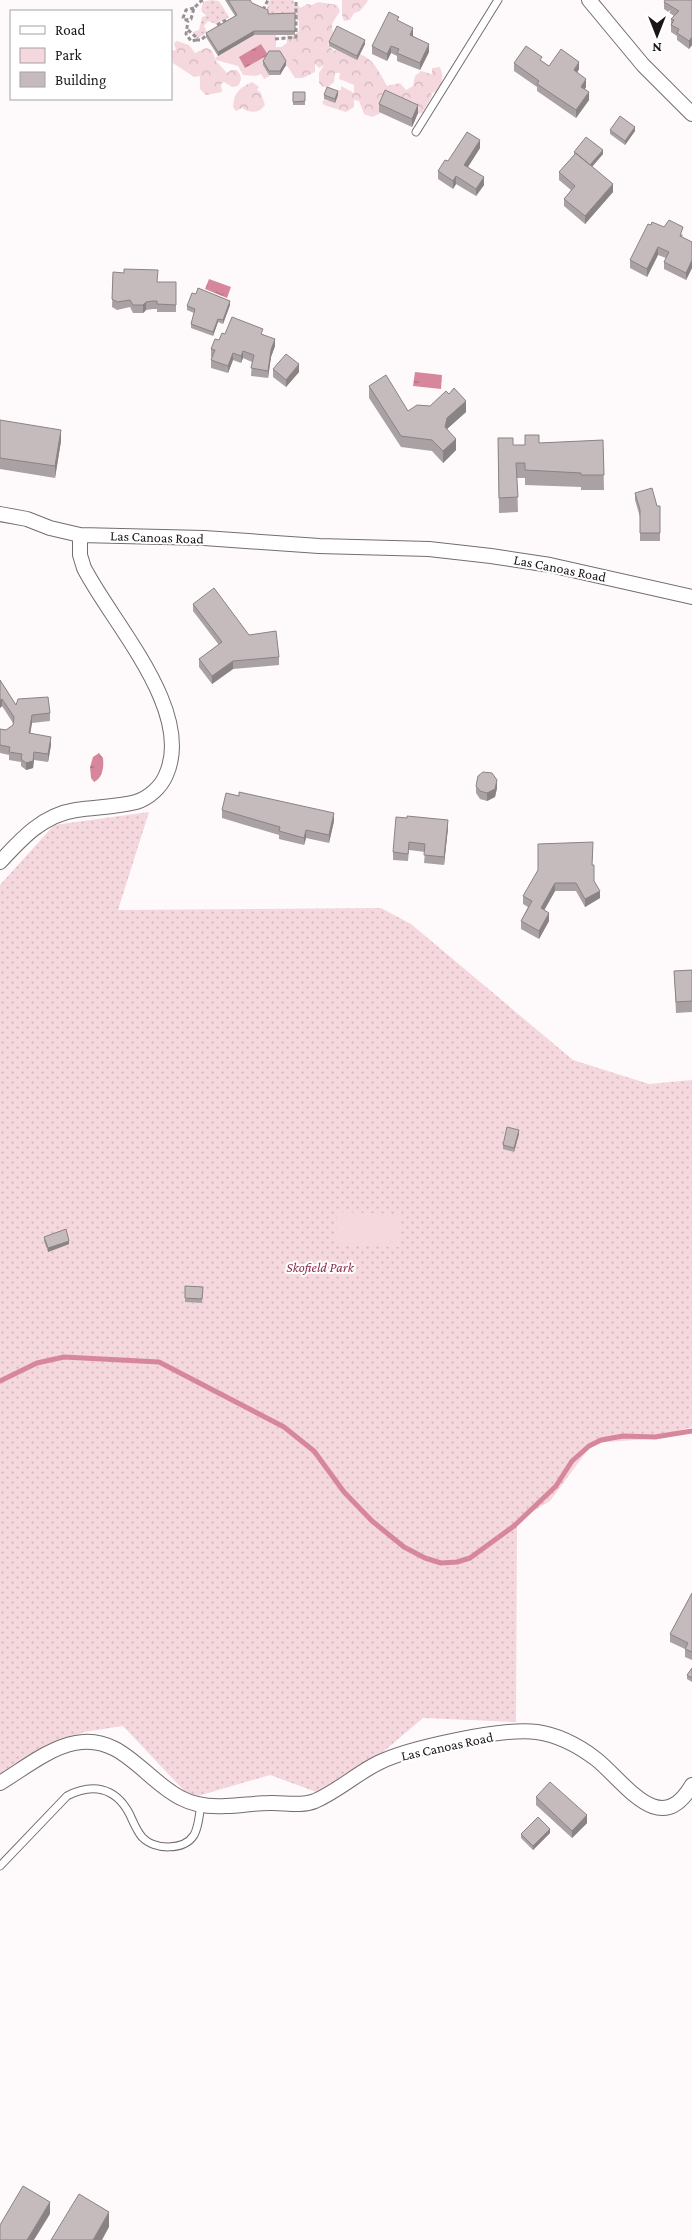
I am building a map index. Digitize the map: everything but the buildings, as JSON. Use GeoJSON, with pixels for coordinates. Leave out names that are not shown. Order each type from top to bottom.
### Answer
{"type":"FeatureCollection","features":[{"type":"Feature","properties":{"kind":"street"},"geometry":{"type":"LineString","coordinates":[[589,0],[644,65],[692,114]]}},
{"type":"Feature","properties":{"kind":"street","name":"Las Canoas Road"},"geometry":{"type":"LineString","coordinates":[[0,514],[27,519],[50,528],[80,534],[204,538],[318,546],[429,549],[550,565],[692,597]]}},
{"type":"Feature","properties":{"kind":"street"},"geometry":{"type":"LineString","coordinates":[[0,862],[28,832],[46,820],[65,812],[114,806],[145,798],[159,788],[171,765],[173,748],[166,711],[156,686],[84,568],[80,555],[80,534]]}},
{"type":"Feature","properties":{"kind":"street","name":"Las Canoas Road"},"geometry":{"type":"LineString","coordinates":[[0,1783],[75,1742],[95,1742],[114,1747],[175,1795],[200,1805],[227,1806],[313,1802],[351,1781],[378,1763],[418,1749],[520,1731],[559,1736],[596,1758],[639,1800],[654,1806],[670,1806],[680,1802],[692,1785]]}},
{"type":"Feature","properties":{"kind":"lane"},"geometry":{"type":"LineString","coordinates":[[416,132],[498,0]]}},
{"type":"Feature","properties":{"kind":"lane"},"geometry":{"type":"LineString","coordinates":[[0,1866],[67,1796],[79,1790],[100,1788],[112,1793],[123,1804],[143,1838],[162,1847],[185,1843],[193,1837],[197,1828],[200,1805]]}},
{"type":"Feature","properties":{"kind":"path"},"geometry":{"type":"LineString","coordinates":[[204,0],[200,1],[194,8],[193,15],[188,21],[186,34],[191,41],[201,40],[208,34]]}},
{"type":"Feature","properties":{"kind":"path"},"geometry":{"type":"LineString","coordinates":[[262,11],[268,0]]}},
{"type":"Feature","properties":{"kind":"path"},"geometry":{"type":"LineString","coordinates":[[276,39],[296,37],[296,0]]}},
{"type":"Feature","properties":{"kind":"path"},"geometry":{"type":"LineString","coordinates":[[188,21],[183,18],[184,14],[186,10],[194,8]]}},
{"type":"Feature","properties":{"kind":"path"},"geometry":{"type":"LineString","coordinates":[[217,25],[226,20]]}},
{"type":"Feature","properties":{"kind":"green space"},"geometry":{"type":"Polygon","coordinates":[[[270,0],[294,0],[293,16],[270,16],[266,11],[270,0]]]}},
{"type":"Feature","properties":{"kind":"green space"},"geometry":{"type":"Polygon","coordinates":[[[342,0],[368,1],[360,11],[354,13],[350,20],[344,21],[342,0]]]}},
{"type":"Feature","properties":{"kind":"green space"},"geometry":{"type":"Polygon","coordinates":[[[219,1],[229,17],[216,24],[208,21],[204,26],[207,32],[197,39],[193,32],[199,30],[202,17],[206,16],[201,10],[203,2],[219,1]]]}},
{"type":"Feature","properties":{"kind":"green space"},"geometry":{"type":"Polygon","coordinates":[[[318,2],[337,5],[340,11],[332,24],[333,36],[328,45],[334,51],[338,48],[357,53],[369,59],[378,69],[387,86],[400,83],[406,90],[413,86],[415,76],[421,71],[432,74],[432,68],[440,67],[442,78],[440,86],[436,92],[431,93],[432,96],[422,113],[416,114],[385,107],[379,114],[372,117],[364,114],[359,101],[354,100],[354,107],[346,112],[324,105],[322,102],[324,100],[334,102],[335,91],[341,90],[341,86],[354,93],[354,85],[339,79],[340,73],[335,73],[334,82],[328,87],[323,87],[319,83],[319,73],[324,65],[319,68],[315,64],[315,72],[303,78],[295,78],[277,50],[287,43],[287,35],[293,36],[299,31],[299,21],[290,18],[289,14],[295,4],[301,8],[307,4],[312,5],[318,2]]]}},
{"type":"Feature","properties":{"kind":"green space"},"geometry":{"type":"Polygon","coordinates":[[[254,35],[276,35],[276,47],[286,47],[294,62],[264,79],[261,74],[256,76],[243,75],[238,66],[216,60],[215,58],[254,35]]]}},
{"type":"Feature","properties":{"kind":"green space"},"geometry":{"type":"Polygon","coordinates":[[[177,41],[189,45],[195,53],[206,48],[212,50],[216,61],[227,73],[231,70],[239,72],[241,78],[238,86],[232,87],[224,82],[221,84],[222,92],[206,95],[200,89],[200,76],[194,77],[173,63],[172,51],[176,50],[174,43],[177,41]]]}},
{"type":"Feature","properties":{"kind":"green space"},"geometry":{"type":"Polygon","coordinates":[[[252,82],[259,87],[257,90],[261,93],[265,105],[261,110],[255,112],[242,108],[236,111],[233,107],[236,95],[244,86],[252,82]]]}},
{"type":"Feature","properties":{"kind":"green space","name":"Skofield Park"},"geometry":{"type":"Polygon","coordinates":[[[149,812],[118,910],[381,908],[411,924],[573,1060],[649,1084],[692,1080],[692,1427],[650,1439],[593,1443],[550,1501],[517,1521],[516,1722],[423,1718],[330,1797],[270,1775],[191,1798],[123,1726],[84,1732],[0,1773],[0,885],[54,825],[149,812]]]}},
{"type":"Feature","properties":{"kind":"green space"},"geometry":{"type":"Polygon","coordinates":[[[337,1212],[400,1214],[399,1247],[336,1245],[337,1212]]]}},
{"type":"Feature","properties":{"kind":"water"},"geometry":{"type":"Polygon","coordinates":[[[261,44],[268,55],[245,68],[239,57],[261,44]]]}},
{"type":"Feature","properties":{"kind":"water"},"geometry":{"type":"Polygon","coordinates":[[[209,279],[231,287],[227,298],[205,289],[209,279]]]}},
{"type":"Feature","properties":{"kind":"water"},"geometry":{"type":"Polygon","coordinates":[[[415,372],[442,375],[441,389],[413,386],[415,372]]]}},
{"type":"Feature","properties":{"kind":"water"},"geometry":{"type":"Polygon","coordinates":[[[99,753],[103,758],[103,768],[101,775],[94,782],[91,778],[90,767],[93,757],[99,753]]]}},
{"type":"Feature","properties":{"kind":"waterway"},"geometry":{"type":"LineString","coordinates":[[0,1381],[37,1363],[64,1357],[159,1362],[284,1427],[314,1451],[344,1492],[372,1521],[404,1547],[425,1558],[441,1563],[457,1562],[470,1558],[514,1526],[556,1486],[572,1461],[589,1446],[601,1440],[623,1436],[655,1437],[692,1431]]}}]}
